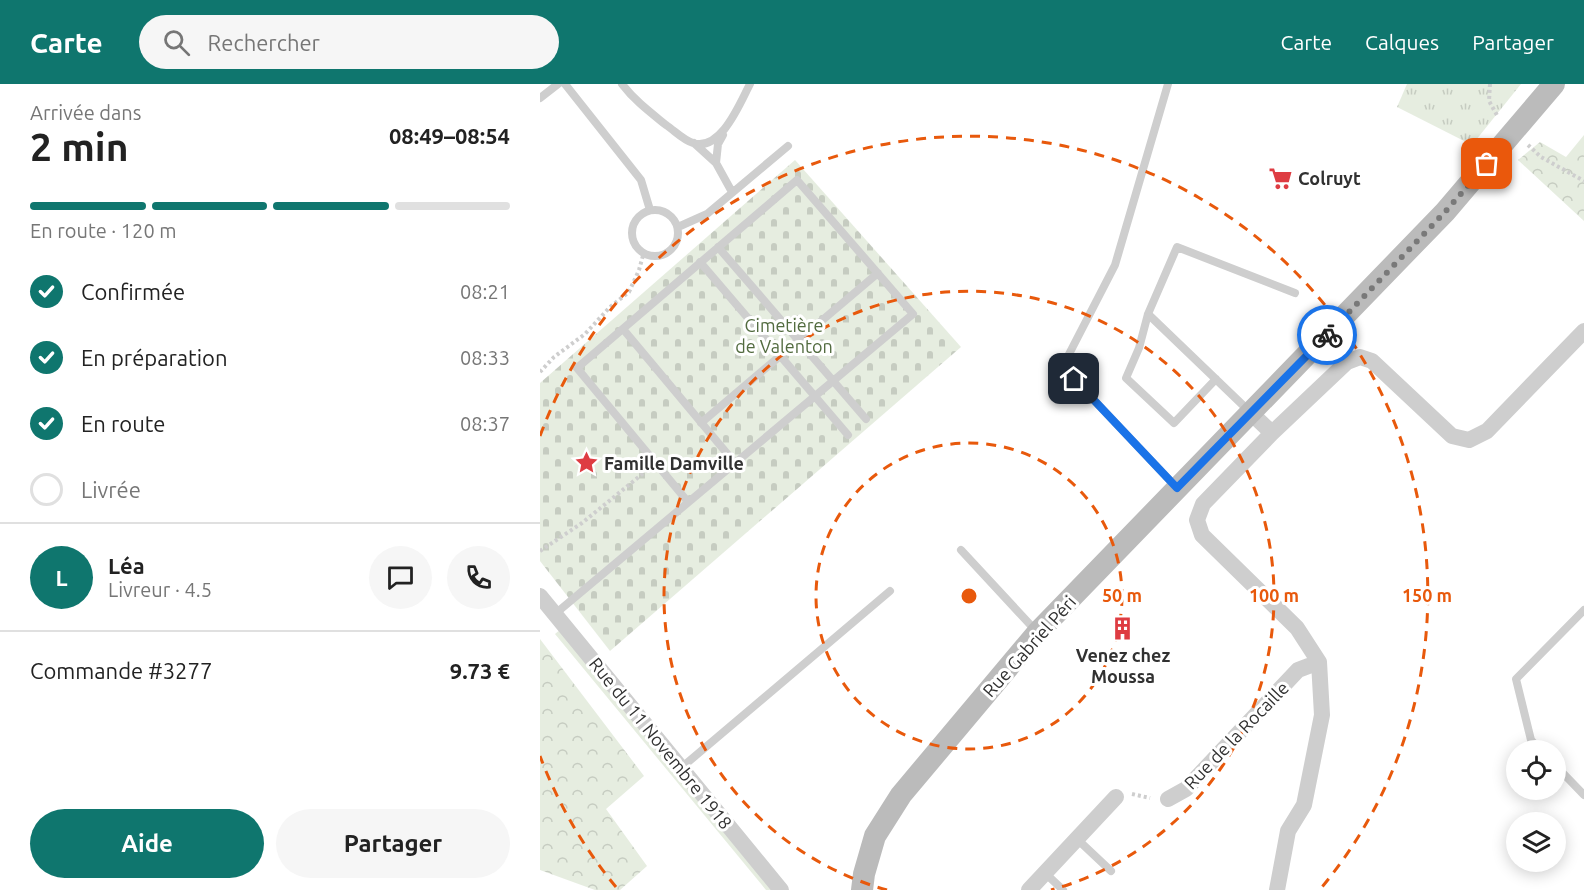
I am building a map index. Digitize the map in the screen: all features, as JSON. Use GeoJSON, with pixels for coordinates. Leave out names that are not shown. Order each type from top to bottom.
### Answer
{"type":"FeatureCollection","features":[{"type":"Feature","properties":{"kind":"street","name":"Rue Gabriel Péri"},"geometry":{"type":"LineString","coordinates":[[862,890],[864,874],[875,836],[901,795],[1037,633],[1445,212],[1520,138],[1554,84]]}},
{"type":"Feature","properties":{"kind":"street"},"geometry":{"type":"LineString","coordinates":[[1277,890],[1288,831],[1304,805],[1322,715],[1319,662],[1297,628],[1202,535],[1197,520],[1203,504],[1272,433],[1347,362],[1360,357],[1372,361],[1452,436],[1469,440],[1487,431],[1584,330]]}},
{"type":"Feature","properties":{"kind":"street"},"geometry":{"type":"LineString","coordinates":[[1250,412],[1272,433]]}},
{"type":"Feature","properties":{"kind":"street","name":"Rue du 11 Novembre 1918"},"geometry":{"type":"LineString","coordinates":[[540,596],[781,890]]}},
{"type":"Feature","properties":{"kind":"street","name":"Rue de la Rocaille"},"geometry":{"type":"LineString","coordinates":[[1168,799],[1186,789],[1298,670],[1319,662]]}},
{"type":"Feature","properties":{"kind":"street"},"geometry":{"type":"LineString","coordinates":[[1029,890],[1116,797]]}},
{"type":"Feature","properties":{"kind":"lane"},"geometry":{"type":"LineString","coordinates":[[540,98],[558,84]]}},
{"type":"Feature","properties":{"kind":"lane"},"geometry":{"type":"LineString","coordinates":[[565,84],[641,180],[650,210]]}},
{"type":"Feature","properties":{"kind":"lane"},"geometry":{"type":"LineString","coordinates":[[622,84],[636,102],[685,139],[694,143],[716,163],[732,192]]}},
{"type":"Feature","properties":{"kind":"lane"},"geometry":{"type":"LineString","coordinates":[[716,163],[718,144],[750,84]]}},
{"type":"Feature","properties":{"kind":"lane"},"geometry":{"type":"LineString","coordinates":[[1168,84],[1115,265],[1067,358],[1074,379],[1177,488]]}},
{"type":"Feature","properties":{"kind":"lane"},"geometry":{"type":"LineString","coordinates":[[694,143],[709,142],[726,129]]}},
{"type":"Feature","properties":{"kind":"lane"},"geometry":{"type":"LineString","coordinates":[[678,227],[707,214],[788,146]]}},
{"type":"Feature","properties":{"kind":"lane"},"geometry":{"type":"LineString","coordinates":[[555,614],[913,314],[797,180],[577,368],[688,502]]}},
{"type":"Feature","properties":{"kind":"lane"},"geometry":{"type":"LineString","coordinates":[[650,210],[667,213],[678,227],[675,244],[661,255],[644,252],[633,238],[636,221],[650,210]]}},
{"type":"Feature","properties":{"kind":"lane"},"geometry":{"type":"LineString","coordinates":[[718,247],[866,419]]}},
{"type":"Feature","properties":{"kind":"lane"},"geometry":{"type":"LineString","coordinates":[[1216,379],[1174,423],[1126,378],[1139,348],[1148,314],[1177,247],[1295,293]]}},
{"type":"Feature","properties":{"kind":"lane"},"geometry":{"type":"LineString","coordinates":[[700,262],[848,435]]}},
{"type":"Feature","properties":{"kind":"lane"},"geometry":{"type":"LineString","coordinates":[[701,423],[878,273]]}},
{"type":"Feature","properties":{"kind":"lane"},"geometry":{"type":"LineString","coordinates":[[1148,314],[1250,412]]}},
{"type":"Feature","properties":{"kind":"lane"},"geometry":{"type":"LineString","coordinates":[[622,329],[735,463]]}},
{"type":"Feature","properties":{"kind":"lane"},"geometry":{"type":"LineString","coordinates":[[962,550],[1037,633]]}},
{"type":"Feature","properties":{"kind":"lane"},"geometry":{"type":"LineString","coordinates":[[681,768],[890,591]]}},
{"type":"Feature","properties":{"kind":"lane"},"geometry":{"type":"LineString","coordinates":[[1531,740],[1516,679],[1584,610]]}},
{"type":"Feature","properties":{"kind":"lane"},"geometry":{"type":"LineString","coordinates":[[1566,776],[1584,795]]}},
{"type":"Feature","properties":{"kind":"lane"},"geometry":{"type":"LineString","coordinates":[[1077,839],[1111,871]]}},
{"type":"Feature","properties":{"kind":"lane"},"geometry":{"type":"LineString","coordinates":[[1045,873],[1063,890]]}},
{"type":"Feature","properties":{"kind":"path"},"geometry":{"type":"LineString","coordinates":[[1490,84],[1489,101],[1496,114],[1541,157],[1584,181]]}},
{"type":"Feature","properties":{"kind":"path"},"geometry":{"type":"LineString","coordinates":[[540,372],[554,357],[585,334],[610,307],[629,292],[644,252]]}},
{"type":"Feature","properties":{"kind":"path"},"geometry":{"type":"LineString","coordinates":[[540,551],[582,523],[656,464]]}},
{"type":"Feature","properties":{"kind":"path","name":"Rue de la Rocaille"},"geometry":{"type":"LineString","coordinates":[[1116,797],[1123,790],[1140,797],[1168,799]]}},
{"type":"Feature","properties":{"kind":"green space"},"geometry":{"type":"Polygon","coordinates":[[[1407,84],[1521,84],[1472,145],[1397,107],[1407,84]]]}},
{"type":"Feature","properties":{"kind":"green space"},"geometry":{"type":"Polygon","coordinates":[[[1584,135],[1584,221],[1518,160],[1540,142],[1566,157],[1584,135]]]}},
{"type":"Feature","properties":{"kind":"green space","name":"Cimetière de Valenton"},"geometry":{"type":"Polygon","coordinates":[[[795,160],[961,347],[610,651],[540,561],[540,383],[795,160]]]}},
{"type":"Feature","properties":{"kind":"green space"},"geometry":{"type":"Polygon","coordinates":[[[561,629],[775,890],[766,890],[555,634],[561,629]]]}},
{"type":"Feature","properties":{"kind":"green space"},"geometry":{"type":"Polygon","coordinates":[[[540,639],[644,776],[606,809],[647,866],[620,890],[595,890],[540,870],[540,639]]]}},
{"type":"Feature","properties":{"kind":"way so far"},"geometry":{"type":"LineString","coordinates":[[1327,335],[1445,212],[1487,164]]}},
{"type":"Feature","properties":{"kind":"place","name":"Colruyt"},"geometry":{"type":"Point","coordinates":[1280,178]}},
{"type":"Feature","properties":{"kind":"place","name":"Famille Damville"},"geometry":{"type":"Point","coordinates":[586,463]}},
{"type":"Feature","properties":{"kind":"place","name":"Venez chez Moussa"},"geometry":{"type":"Point","coordinates":[1123,629]}},
{"type":"Feature","properties":{"kind":"route"},"geometry":{"type":"LineString","coordinates":[[1074,379],[1177,488],[1327,335]]}}]}
